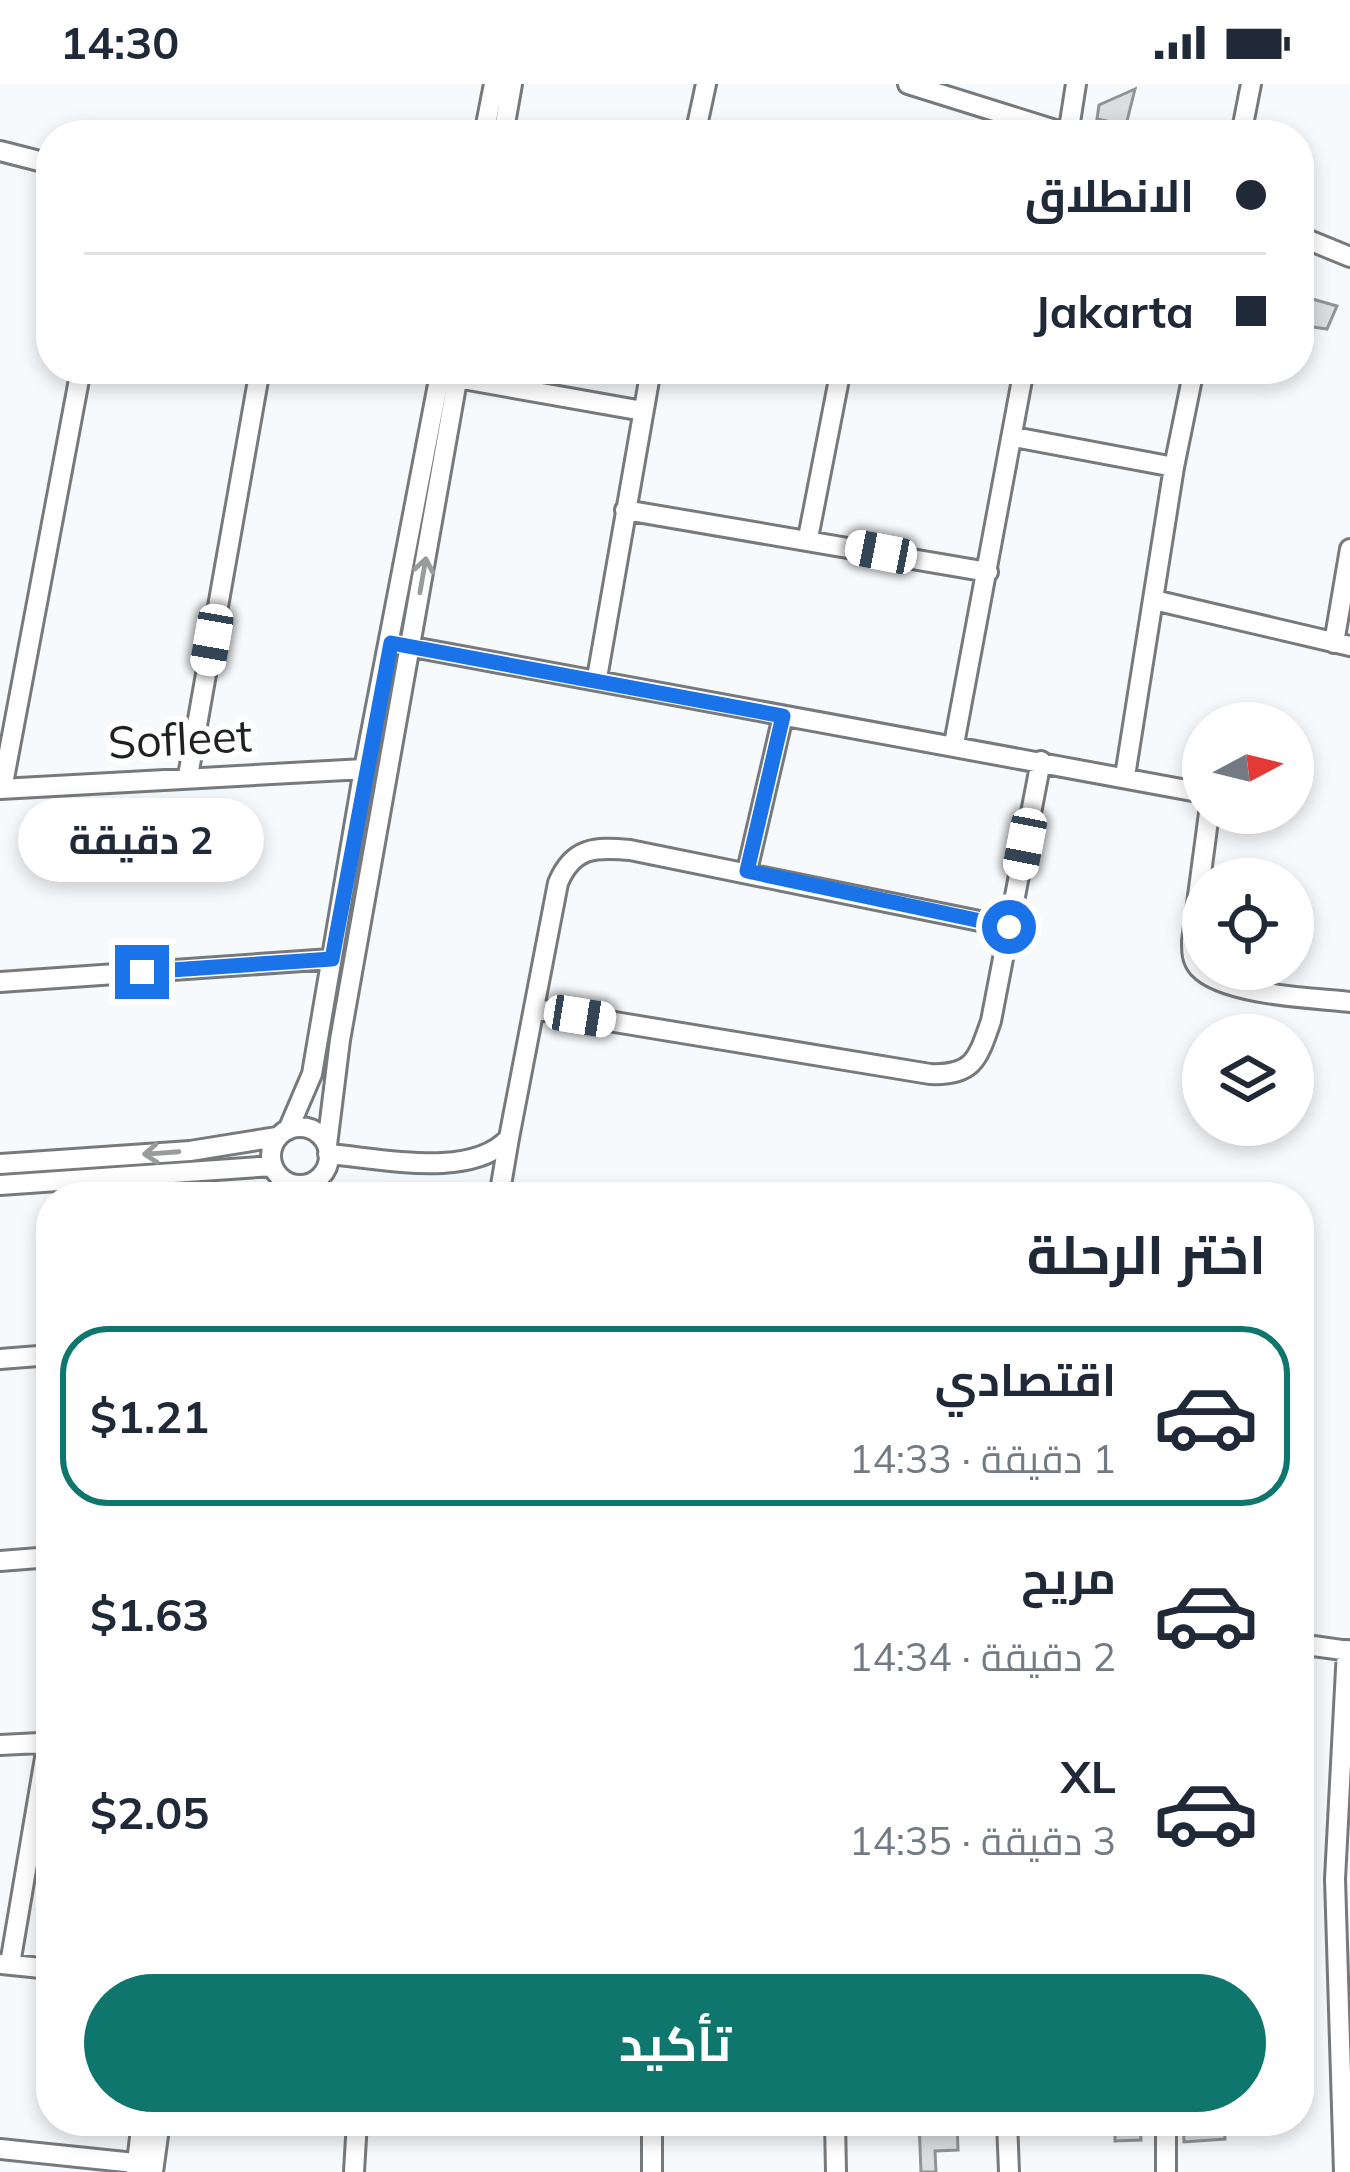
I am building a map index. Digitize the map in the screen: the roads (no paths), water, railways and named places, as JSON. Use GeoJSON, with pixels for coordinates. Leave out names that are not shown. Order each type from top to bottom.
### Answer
{"type":"FeatureCollection","features":[{"type":"Feature","properties":{"kind":"street"},"geometry":{"type":"LineString","coordinates":[[698,120],[706,84]]}},
{"type":"Feature","properties":{"kind":"street"},"geometry":{"type":"LineString","coordinates":[[908,84],[1021,120]]}},
{"type":"Feature","properties":{"kind":"street"},"geometry":{"type":"LineString","coordinates":[[1070,120],[1076,84]]}},
{"type":"Feature","properties":{"kind":"street"},"geometry":{"type":"LineString","coordinates":[[1244,120],[1251,84]]}},
{"type":"Feature","properties":{"kind":"street"},"geometry":{"type":"LineString","coordinates":[[487,120],[493,85]]}},
{"type":"Feature","properties":{"kind":"street"},"geometry":{"type":"LineString","coordinates":[[493,85],[500,120]]}},
{"type":"Feature","properties":{"kind":"street"},"geometry":{"type":"LineString","coordinates":[[0,151],[36,160]]}},
{"type":"Feature","properties":{"kind":"street"},"geometry":{"type":"LineString","coordinates":[[1314,242],[1350,257]]}},
{"type":"Feature","properties":{"kind":"street"},"geometry":{"type":"LineString","coordinates":[[1,789],[78,384]]}},
{"type":"Feature","properties":{"kind":"street"},"geometry":{"type":"LineString","coordinates":[[188,776],[257,384]]}},
{"type":"Feature","properties":{"kind":"street"},"geometry":{"type":"LineString","coordinates":[[317,1182],[327,1150],[401,645],[450,384]]}},
{"type":"Feature","properties":{"kind":"street"},"geometry":{"type":"LineString","coordinates":[[511,384],[643,411]]}},
{"type":"Feature","properties":{"kind":"street"},"geometry":{"type":"LineString","coordinates":[[597,678],[648,384]]}},
{"type":"Feature","properties":{"kind":"street"},"geometry":{"type":"LineString","coordinates":[[808,538],[838,384]]}},
{"type":"Feature","properties":{"kind":"street"},"geometry":{"type":"LineString","coordinates":[[954,744],[1022,384]]}},
{"type":"Feature","properties":{"kind":"street"},"geometry":{"type":"LineString","coordinates":[[1124,776],[1191,384]]}},
{"type":"Feature","properties":{"kind":"street"},"geometry":{"type":"LineString","coordinates":[[1014,437],[1174,467]]}},
{"type":"Feature","properties":{"kind":"street"},"geometry":{"type":"LineString","coordinates":[[625,510],[988,572]]}},
{"type":"Feature","properties":{"kind":"street"},"geometry":{"type":"LineString","coordinates":[[1154,600],[1342,645],[1350,549]]}},
{"type":"Feature","properties":{"kind":"street"},"geometry":{"type":"LineString","coordinates":[[401,645],[1182,788]]}},
{"type":"Feature","properties":{"kind":"street"},"geometry":{"type":"LineString","coordinates":[[167,1182],[279,1180],[271,1153],[307,1092],[364,769],[401,645]]}},
{"type":"Feature","properties":{"kind":"street"},"geometry":{"type":"LineString","coordinates":[[747,871],[783,716]]}},
{"type":"Feature","properties":{"kind":"street"},"geometry":{"type":"LineString","coordinates":[[536,1009],[951,1075],[966,1070],[978,1056],[991,1021],[1041,761]]}},
{"type":"Feature","properties":{"kind":"street","name":"Sofleet"},"geometry":{"type":"LineString","coordinates":[[1,789],[364,769]]}},
{"type":"Feature","properties":{"kind":"street"},"geometry":{"type":"LineString","coordinates":[[1206,834],[1192,941],[1199,968],[1234,985],[1350,1002]]}},
{"type":"Feature","properties":{"kind":"street"},"geometry":{"type":"LineString","coordinates":[[502,1182],[558,883],[566,864],[583,852],[630,850],[1009,927]]}},
{"type":"Feature","properties":{"kind":"street"},"geometry":{"type":"LineString","coordinates":[[0,982],[332,959]]}},
{"type":"Feature","properties":{"kind":"street"},"geometry":{"type":"LineString","coordinates":[[317,1037],[340,1040]]}},
{"type":"Feature","properties":{"kind":"street"},"geometry":{"type":"LineString","coordinates":[[0,1164],[190,1150],[315,1131],[327,1150]]}},
{"type":"Feature","properties":{"kind":"street"},"geometry":{"type":"LineString","coordinates":[[327,1150],[456,1163],[490,1154],[509,1138]]}},
{"type":"Feature","properties":{"kind":"street"},"geometry":{"type":"LineString","coordinates":[[0,1185],[36,1184]]}},
{"type":"Feature","properties":{"kind":"street"},"geometry":{"type":"LineString","coordinates":[[0,1359],[36,1356]]}},
{"type":"Feature","properties":{"kind":"street"},"geometry":{"type":"LineString","coordinates":[[0,1561],[36,1558]]}},
{"type":"Feature","properties":{"kind":"street"},"geometry":{"type":"LineString","coordinates":[[1314,1646],[1349,1651],[1335,1879],[1344,2172]]}},
{"type":"Feature","properties":{"kind":"street"},"geometry":{"type":"LineString","coordinates":[[0,1745],[36,1742]]}},
{"type":"Feature","properties":{"kind":"street"},"geometry":{"type":"LineString","coordinates":[[36,1804],[5,1964],[36,1967]]}},
{"type":"Feature","properties":{"kind":"street"},"geometry":{"type":"LineString","coordinates":[[143,2136],[145,2168]]}},
{"type":"Feature","properties":{"kind":"street"},"geometry":{"type":"LineString","coordinates":[[145,2168],[155,2136]]}},
{"type":"Feature","properties":{"kind":"street"},"geometry":{"type":"LineString","coordinates":[[354,2172],[356,2136]]}},
{"type":"Feature","properties":{"kind":"street"},"geometry":{"type":"LineString","coordinates":[[652,2136],[652,2172]]}},
{"type":"Feature","properties":{"kind":"street"},"geometry":{"type":"LineString","coordinates":[[835,2136],[836,2172]]}},
{"type":"Feature","properties":{"kind":"street"},"geometry":{"type":"LineString","coordinates":[[1008,2136],[1010,2172]]}},
{"type":"Feature","properties":{"kind":"street"},"geometry":{"type":"LineString","coordinates":[[1166,2136],[1166,2172]]}},
{"type":"Feature","properties":{"kind":"street"},"geometry":{"type":"LineString","coordinates":[[0,2149],[145,2168]]}}]}
